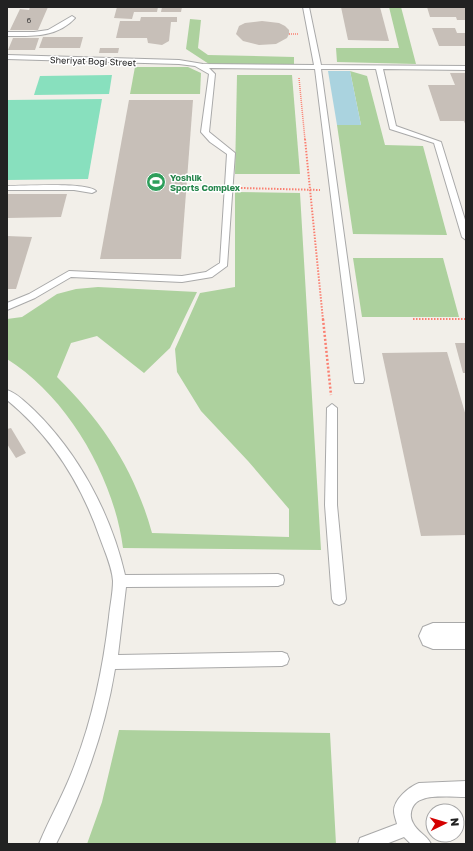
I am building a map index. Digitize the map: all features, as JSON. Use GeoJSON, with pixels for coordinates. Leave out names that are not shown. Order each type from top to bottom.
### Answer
{"type":"FeatureCollection","features":[{"type":"Feature","properties":{"kind":"street"},"geometry":{"type":"LineString","coordinates":[[433,636],[466,636]]}},
{"type":"Feature","properties":{"kind":"lane"},"geometry":{"type":"LineString","coordinates":[[306,7],[318,68],[359,380]]}},
{"type":"Feature","properties":{"kind":"lane"},"geometry":{"type":"LineString","coordinates":[[7,34],[46,34],[63,27],[72,18]]}},
{"type":"Feature","properties":{"kind":"lane","name":"Sheriyat Bogi Street"},"geometry":{"type":"LineString","coordinates":[[7,57],[179,62],[204,66],[318,68]]}},
{"type":"Feature","properties":{"kind":"lane"},"geometry":{"type":"LineString","coordinates":[[7,307],[32,296],[69,274],[182,279],[209,275],[224,264],[231,153],[205,132],[212,74],[204,66]]}},
{"type":"Feature","properties":{"kind":"lane"},"geometry":{"type":"LineString","coordinates":[[318,68],[466,68]]}},
{"type":"Feature","properties":{"kind":"lane"},"geometry":{"type":"LineString","coordinates":[[380,68],[393,127],[437,142],[466,237]]}},
{"type":"Feature","properties":{"kind":"lane"},"geometry":{"type":"LineString","coordinates":[[7,188],[74,188],[92,191]]}},
{"type":"Feature","properties":{"kind":"lane"},"geometry":{"type":"LineString","coordinates":[[7,394],[42,425],[70,460],[104,528],[119,581],[111,662],[99,717],[78,778],[47,844]]}},
{"type":"Feature","properties":{"kind":"lane"},"geometry":{"type":"LineString","coordinates":[[332,408],[331,505],[339,599]]}},
{"type":"Feature","properties":{"kind":"lane"},"geometry":{"type":"LineString","coordinates":[[119,581],[278,580]]}},
{"type":"Feature","properties":{"kind":"lane"},"geometry":{"type":"LineString","coordinates":[[111,662],[282,659]]}},
{"type":"Feature","properties":{"kind":"lane"},"geometry":{"type":"LineString","coordinates":[[423,844],[406,828],[402,810],[406,802],[419,791],[466,790]]}},
{"type":"Feature","properties":{"kind":"lane"},"geometry":{"type":"LineString","coordinates":[[366,844],[406,828]]}},
{"type":"Feature","properties":{"kind":"path"},"geometry":{"type":"LineString","coordinates":[[298,67],[332,408]]}},
{"type":"Feature","properties":{"kind":"path"},"geometry":{"type":"LineString","coordinates":[[229,187],[334,190]]}},
{"type":"Feature","properties":{"kind":"path"},"geometry":{"type":"LineString","coordinates":[[413,319],[466,320]]}},
{"type":"Feature","properties":{"kind":"green space"},"geometry":{"type":"Polygon","coordinates":[[[389,7],[401,7],[416,64],[337,62],[336,48],[399,48],[389,7]]]}},
{"type":"Feature","properties":{"kind":"green space"},"geometry":{"type":"Polygon","coordinates":[[[190,19],[201,20],[198,48],[208,55],[294,57],[294,66],[209,64],[186,49],[190,19]]]}},
{"type":"Feature","properties":{"kind":"green space"},"geometry":{"type":"Polygon","coordinates":[[[135,67],[188,67],[201,73],[200,94],[130,94],[135,67]]]}},
{"type":"Feature","properties":{"kind":"green space"},"geometry":{"type":"Polygon","coordinates":[[[350,71],[367,76],[385,145],[423,146],[447,235],[353,234],[337,125],[361,125],[350,71]]]}},
{"type":"Feature","properties":{"kind":"green space"},"geometry":{"type":"Polygon","coordinates":[[[112,75],[109,94],[34,95],[40,76],[112,75]]]}},
{"type":"Feature","properties":{"kind":"green space"},"geometry":{"type":"Polygon","coordinates":[[[237,75],[292,75],[300,174],[235,174],[237,75]]]}},
{"type":"Feature","properties":{"kind":"green space"},"geometry":{"type":"Polygon","coordinates":[[[102,99],[88,179],[7,180],[7,100],[102,99]]]}},
{"type":"Feature","properties":{"kind":"green space"},"geometry":{"type":"Polygon","coordinates":[[[235,192],[300,193],[321,550],[123,548],[118,521],[110,494],[98,467],[84,442],[68,417],[50,395],[29,375],[7,359],[7,319],[22,317],[57,294],[76,289],[98,287],[197,292],[170,348],[144,373],[97,336],[71,343],[57,377],[74,394],[103,430],[127,468],[145,510],[152,533],[289,537],[289,509],[248,461],[201,411],[177,372],[175,349],[200,293],[235,287],[235,192]]]}},
{"type":"Feature","properties":{"kind":"green space"},"geometry":{"type":"Polygon","coordinates":[[[353,258],[443,258],[459,317],[362,317],[353,258]]]}},
{"type":"Feature","properties":{"kind":"green space"},"geometry":{"type":"Polygon","coordinates":[[[119,730],[330,733],[336,844],[87,844],[102,802],[119,730]]]}},
{"type":"Feature","properties":{"kind":"water"},"geometry":{"type":"Polygon","coordinates":[[[328,71],[350,71],[361,125],[337,125],[328,71]]]}},
{"type":"Feature","properties":{"kind":"building"},"geometry":{"type":"Polygon","coordinates":[[[30,7],[48,7],[38,30],[10,30],[20,9],[29,10],[30,7]]]}},
{"type":"Feature","properties":{"kind":"building"},"geometry":{"type":"Polygon","coordinates":[[[117,7],[158,7],[157,12],[134,12],[132,19],[114,18],[117,7]]]}},
{"type":"Feature","properties":{"kind":"building"},"geometry":{"type":"Polygon","coordinates":[[[162,7],[182,7],[181,12],[161,12],[162,7]]]}},
{"type":"Feature","properties":{"kind":"building"},"geometry":{"type":"Polygon","coordinates":[[[341,7],[380,7],[389,41],[348,40],[341,7]]]}},
{"type":"Feature","properties":{"kind":"building"},"geometry":{"type":"Polygon","coordinates":[[[427,7],[466,7],[466,20],[457,20],[456,17],[430,17],[427,7]]]}},
{"type":"Feature","properties":{"kind":"building"},"geometry":{"type":"Polygon","coordinates":[[[141,17],[177,17],[177,22],[171,22],[169,41],[162,45],[148,43],[147,38],[116,38],[120,21],[140,21],[141,17]]]}},
{"type":"Feature","properties":{"kind":"building"},"geometry":{"type":"Polygon","coordinates":[[[262,21],[279,23],[285,26],[289,30],[287,38],[276,44],[259,45],[243,41],[236,34],[239,26],[245,23],[262,21]]]}},
{"type":"Feature","properties":{"kind":"building"},"geometry":{"type":"Polygon","coordinates":[[[432,28],[455,28],[457,33],[466,33],[466,46],[439,46],[432,28]]]}},
{"type":"Feature","properties":{"kind":"building"},"geometry":{"type":"Polygon","coordinates":[[[43,37],[83,37],[80,48],[39,48],[43,37]]]}},
{"type":"Feature","properties":{"kind":"building"},"geometry":{"type":"Polygon","coordinates":[[[13,38],[39,38],[35,50],[8,50],[13,38]]]}},
{"type":"Feature","properties":{"kind":"building"},"geometry":{"type":"Polygon","coordinates":[[[100,48],[119,48],[118,53],[99,53],[100,48]]]}},
{"type":"Feature","properties":{"kind":"building"},"geometry":{"type":"Polygon","coordinates":[[[450,73],[466,73],[466,126],[464,121],[440,121],[428,85],[455,85],[450,73]]]}},
{"type":"Feature","properties":{"kind":"building"},"geometry":{"type":"Polygon","coordinates":[[[129,100],[193,100],[181,259],[100,259],[129,100]]]}},
{"type":"Feature","properties":{"kind":"building"},"geometry":{"type":"Polygon","coordinates":[[[7,194],[67,194],[61,217],[7,218],[7,194]]]}},
{"type":"Feature","properties":{"kind":"building"},"geometry":{"type":"Polygon","coordinates":[[[7,236],[32,237],[16,289],[7,289],[7,236]]]}},
{"type":"Feature","properties":{"kind":"building"},"geometry":{"type":"Polygon","coordinates":[[[455,343],[466,343],[466,373],[463,373],[455,343]]]}},
{"type":"Feature","properties":{"kind":"building"},"geometry":{"type":"Polygon","coordinates":[[[447,352],[466,416],[466,535],[421,536],[382,353],[447,352]]]}},
{"type":"Feature","properties":{"kind":"building"},"geometry":{"type":"Polygon","coordinates":[[[11,428],[26,453],[16,458],[7,444],[7,429],[11,428]]]}},
{"type":"Feature","properties":{"kind":"place","name":"Yoshlik Sports Complex"},"geometry":{"type":"Point","coordinates":[156,182]}}]}
